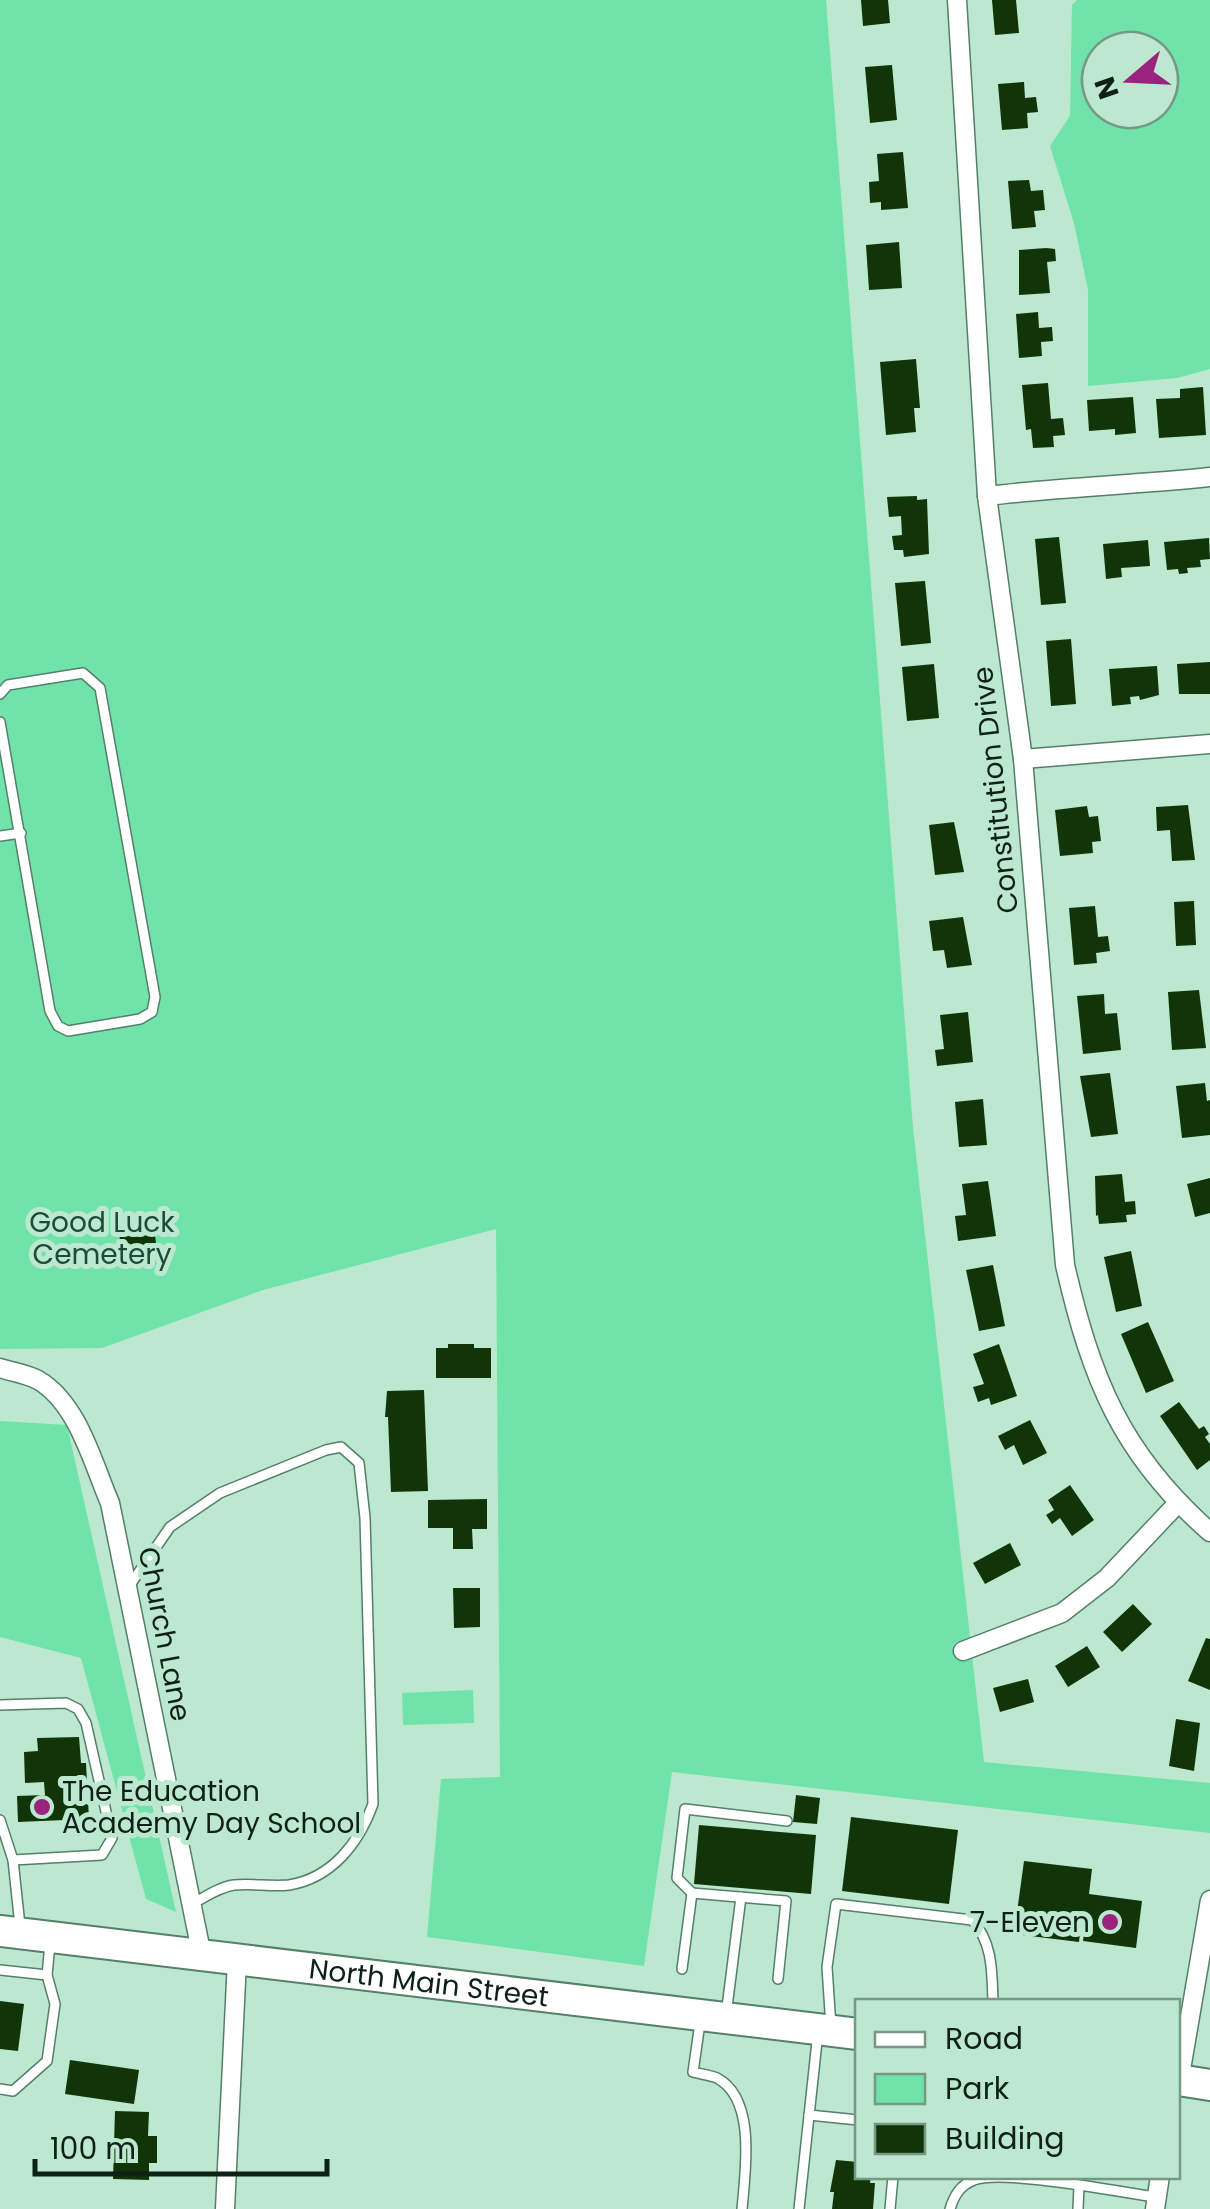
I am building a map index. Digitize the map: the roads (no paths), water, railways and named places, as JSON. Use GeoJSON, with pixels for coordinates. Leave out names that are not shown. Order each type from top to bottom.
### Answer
{"type":"FeatureCollection","features":[{"type":"Feature","properties":{"kind":"highway","name":"North Main Street"},"geometry":{"type":"LineString","coordinates":[[24,1934],[836,2031]]}},
{"type":"Feature","properties":{"kind":"highway"},"geometry":{"type":"LineString","coordinates":[[1180,2084],[1210,2085]]}},
{"type":"Feature","properties":{"kind":"street","name":"Constitution Drive"},"geometry":{"type":"LineString","coordinates":[[956,0],[987,496],[1023,759],[1064,1265],[1082,1338],[1108,1403],[1142,1460],[1177,1504],[1210,1532]]}},
{"type":"Feature","properties":{"kind":"street"},"geometry":{"type":"LineString","coordinates":[[987,496],[1058,487],[1117,488],[1210,477]]}},
{"type":"Feature","properties":{"kind":"street"},"geometry":{"type":"LineString","coordinates":[[1023,759],[1210,744]]}},
{"type":"Feature","properties":{"kind":"street","name":"Church Lane"},"geometry":{"type":"LineString","coordinates":[[0,1368],[37,1379],[55,1393],[68,1410],[110,1503],[202,1956]]}},
{"type":"Feature","properties":{"kind":"street"},"geometry":{"type":"LineString","coordinates":[[963,1650],[1062,1613],[1107,1578],[1177,1504]]}},
{"type":"Feature","properties":{"kind":"street"},"geometry":{"type":"LineString","coordinates":[[1180,2077],[1201,2006],[1210,1900]]}},
{"type":"Feature","properties":{"kind":"street"},"geometry":{"type":"LineString","coordinates":[[225,2209],[237,1960]]}},
{"type":"Feature","properties":{"kind":"lane"},"geometry":{"type":"LineString","coordinates":[[0,694],[8,685],[84,673],[100,688],[155,997],[152,1012],[140,1019],[68,1031],[58,1026],[50,1011],[0,722]]}},
{"type":"Feature","properties":{"kind":"lane"},"geometry":{"type":"LineString","coordinates":[[0,836],[20,833]]}},
{"type":"Feature","properties":{"kind":"lane"},"geometry":{"type":"LineString","coordinates":[[128,1589],[170,1526],[220,1493],[326,1450],[341,1447],[359,1463],[365,1518],[373,1804],[363,1832],[340,1860],[312,1880],[285,1886],[233,1885],[192,1904]]}},
{"type":"Feature","properties":{"kind":"lane"},"geometry":{"type":"LineString","coordinates":[[0,1705],[66,1703],[78,1709],[86,1723],[112,1838],[102,1855],[13,1860]]}},
{"type":"Feature","properties":{"kind":"lane"},"geometry":{"type":"LineString","coordinates":[[778,1979],[786,1901],[692,1893],[676,1878],[685,1810],[787,1820]]}},
{"type":"Feature","properties":{"kind":"lane"},"geometry":{"type":"LineString","coordinates":[[0,1820],[13,1860],[24,1934],[47,1975],[55,2004],[47,2061],[13,2091],[0,2089]]}},
{"type":"Feature","properties":{"kind":"lane"},"geometry":{"type":"LineString","coordinates":[[682,1968],[692,1893]]}},
{"type":"Feature","properties":{"kind":"lane"},"geometry":{"type":"LineString","coordinates":[[742,1897],[713,2016],[693,2072],[718,2079],[738,2101],[745,2122],[742,2209]]}},
{"type":"Feature","properties":{"kind":"lane"},"geometry":{"type":"LineString","coordinates":[[798,2209],[809,2115],[836,2031],[828,1967],[836,1904],[972,1920],[982,1930],[989,1949],[993,1999]]}},
{"type":"Feature","properties":{"kind":"lane"},"geometry":{"type":"LineString","coordinates":[[0,1970],[47,1975]]}},
{"type":"Feature","properties":{"kind":"lane"},"geometry":{"type":"LineString","coordinates":[[809,2115],[855,2120]]}},
{"type":"Feature","properties":{"kind":"lane"},"geometry":{"type":"LineString","coordinates":[[890,2209],[894,2179]]}},
{"type":"Feature","properties":{"kind":"lane"},"geometry":{"type":"LineString","coordinates":[[950,2209],[955,2193],[975,2179]]}},
{"type":"Feature","properties":{"kind":"lane"},"geometry":{"type":"LineString","coordinates":[[1029,2179],[1155,2203]]}},
{"type":"Feature","properties":{"kind":"lane"},"geometry":{"type":"LineString","coordinates":[[1078,2209],[1079,2186]]}},
{"type":"Feature","properties":{"kind":"place","name":"The Education Academy Day School"},"geometry":{"type":"Point","coordinates":[42,1807]}},
{"type":"Feature","properties":{"kind":"place","name":"7-Eleven"},"geometry":{"type":"Point","coordinates":[1110,1922]}},
{"type":"Feature","properties":{"kind":"park label","name":"Good Luck Cemetery"},"geometry":{"type":"Point","coordinates":[102,1238]}}]}
